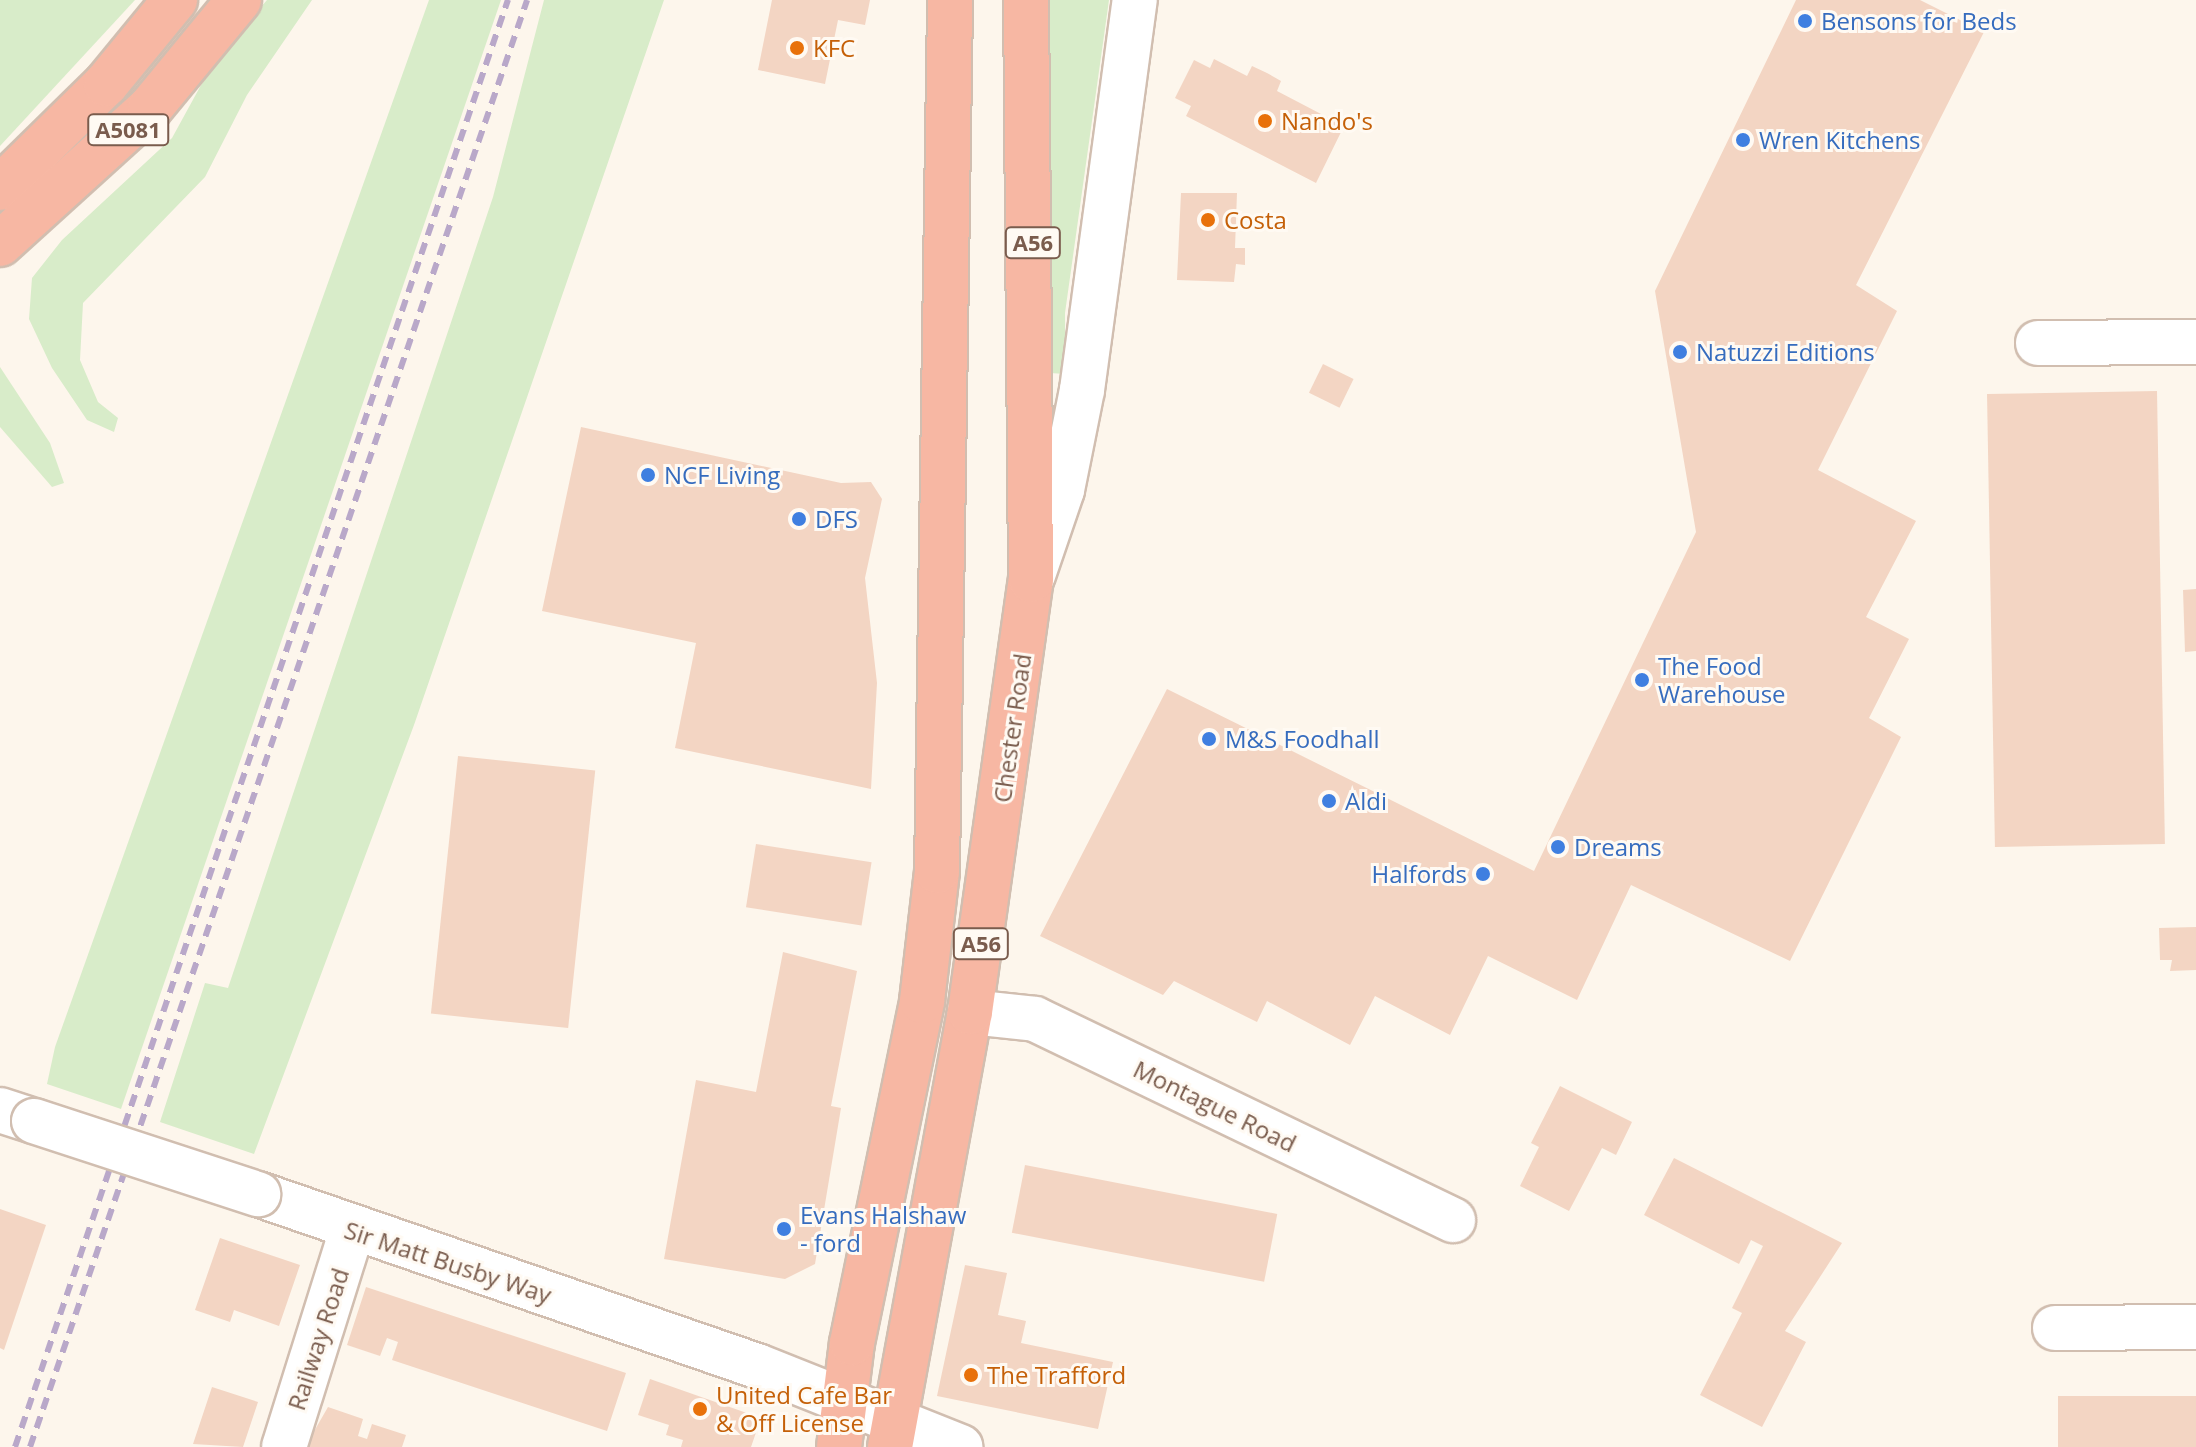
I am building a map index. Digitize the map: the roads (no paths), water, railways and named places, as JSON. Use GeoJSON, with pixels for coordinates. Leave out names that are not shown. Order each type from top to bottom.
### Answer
{"type":"FeatureCollection","features":[{"type":"Feature","properties":{"kind":"highway","name":"A5081"},"geometry":{"type":"LineString","coordinates":[[0,188],[106,84],[175,0]]}},
{"type":"Feature","properties":{"kind":"highway","name":"A5081"},"geometry":{"type":"LineString","coordinates":[[0,244],[150,108],[239,0]]}},
{"type":"Feature","properties":{"kind":"highway","name":"A56"},"geometry":{"type":"LineString","coordinates":[[839,1447],[843,1397],[922,1001],[937,871],[950,0]]}},
{"type":"Feature","properties":{"kind":"highway","name":"Chester Road"},"geometry":{"type":"LineString","coordinates":[[892,1433],[970,1012],[1031,580],[1026,0]]}},
{"type":"Feature","properties":{"kind":"street"},"geometry":{"type":"LineString","coordinates":[[1031,580],[1062,490],[1082,390],[1135,0]]}},
{"type":"Feature","properties":{"kind":"street"},"geometry":{"type":"LineString","coordinates":[[2038,343],[2196,342]]}},
{"type":"Feature","properties":{"kind":"street","name":"Montague Road"},"geometry":{"type":"LineString","coordinates":[[970,1012],[1035,1019],[1453,1220]]}},
{"type":"Feature","properties":{"kind":"street","name":"Sir Matt Busby Way"},"geometry":{"type":"LineString","coordinates":[[17,1116],[258,1194],[352,1230],[843,1397],[892,1433],[961,1447]]}},
{"type":"Feature","properties":{"kind":"street","name":"Railway Road"},"geometry":{"type":"LineString","coordinates":[[284,1447],[352,1230]]}},
{"type":"Feature","properties":{"kind":"street"},"geometry":{"type":"LineString","coordinates":[[2055,1328],[2196,1327]]}},
{"type":"Feature","properties":{"kind":"railway"},"geometry":{"type":"LineString","coordinates":[[15,1447],[508,0]]}},
{"type":"Feature","properties":{"kind":"railway"},"geometry":{"type":"LineString","coordinates":[[30,1447],[527,0]]}},
{"type":"Feature","properties":{"kind":"place","name":"Bensons for Beds"},"geometry":{"type":"Point","coordinates":[1805,21]}},
{"type":"Feature","properties":{"kind":"place","name":"KFC"},"geometry":{"type":"Point","coordinates":[797,48]}},
{"type":"Feature","properties":{"kind":"place","name":"Nando's"},"geometry":{"type":"Point","coordinates":[1265,121]}},
{"type":"Feature","properties":{"kind":"place","name":"Wren Kitchens"},"geometry":{"type":"Point","coordinates":[1743,140]}},
{"type":"Feature","properties":{"kind":"place","name":"Costa"},"geometry":{"type":"Point","coordinates":[1208,220]}},
{"type":"Feature","properties":{"kind":"place","name":"Natuzzi Editions"},"geometry":{"type":"Point","coordinates":[1680,352]}},
{"type":"Feature","properties":{"kind":"place","name":"NCF Living"},"geometry":{"type":"Point","coordinates":[648,475]}},
{"type":"Feature","properties":{"kind":"place","name":"DFS"},"geometry":{"type":"Point","coordinates":[799,519]}},
{"type":"Feature","properties":{"kind":"place","name":"The Food Warehouse"},"geometry":{"type":"Point","coordinates":[1642,680]}},
{"type":"Feature","properties":{"kind":"place","name":"M&S Foodhall"},"geometry":{"type":"Point","coordinates":[1209,739]}},
{"type":"Feature","properties":{"kind":"place","name":"Aldi"},"geometry":{"type":"Point","coordinates":[1329,801]}},
{"type":"Feature","properties":{"kind":"place","name":"Dreams"},"geometry":{"type":"Point","coordinates":[1558,847]}},
{"type":"Feature","properties":{"kind":"place","name":"Halfords"},"geometry":{"type":"Point","coordinates":[1483,874]}},
{"type":"Feature","properties":{"kind":"place","name":"Evans Halshaw - ford"},"geometry":{"type":"Point","coordinates":[784,1229]}},
{"type":"Feature","properties":{"kind":"place","name":"The Trafford"},"geometry":{"type":"Point","coordinates":[971,1375]}},
{"type":"Feature","properties":{"kind":"place","name":"United Cafe Bar & Off License"},"geometry":{"type":"Point","coordinates":[700,1409]}}]}
